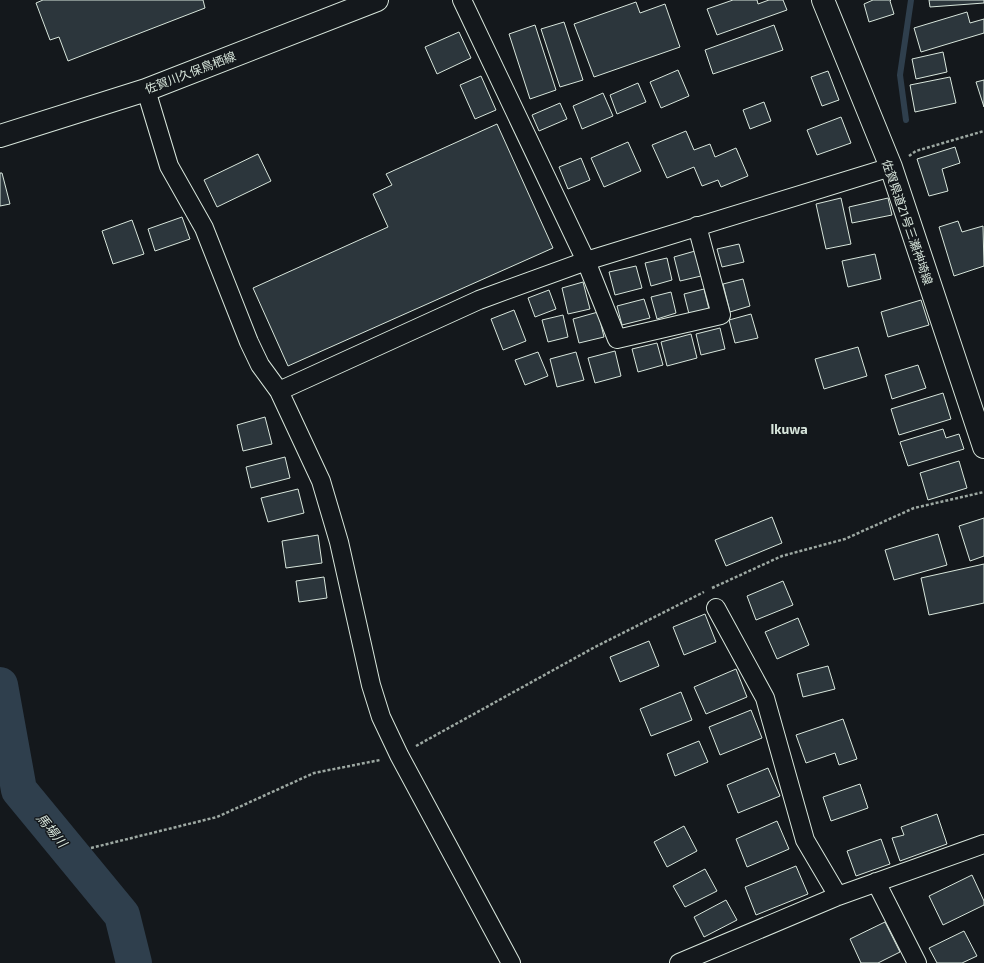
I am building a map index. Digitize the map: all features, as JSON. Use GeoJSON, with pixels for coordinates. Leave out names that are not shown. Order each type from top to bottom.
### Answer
{"type":"FeatureCollection","features":[{"type":"Feature","properties":{"kind":"main road","name":"佐賀川久保鳥栖線"},"geometry":{"type":"LineString","coordinates":[[0,136],[146,90],[377,0]]}},
{"type":"Feature","properties":{"kind":"main road","name":"佐賀県道21号三瀬神埼線"},"geometry":{"type":"LineString","coordinates":[[823,0],[891,167],[984,447]]}},
{"type":"Feature","properties":{"kind":"street"},"geometry":{"type":"LineString","coordinates":[[462,0],[586,261],[617,339],[721,315],[697,226]]}},
{"type":"Feature","properties":{"kind":"street"},"geometry":{"type":"LineString","coordinates":[[146,90],[169,166],[204,228],[260,365],[279,391],[321,481],[339,542],[371,685],[381,717],[399,756],[511,963]]}},
{"type":"Feature","properties":{"kind":"street"},"geometry":{"type":"LineString","coordinates":[[279,391],[479,300],[586,261],[891,167]]}},
{"type":"Feature","properties":{"kind":"street"},"geometry":{"type":"LineString","coordinates":[[716,608],[765,698],[806,840],[838,896]]}},
{"type":"Feature","properties":{"kind":"street"},"geometry":{"type":"LineString","coordinates":[[680,963],[838,896],[984,844]]}},
{"type":"Feature","properties":{"kind":"street"},"geometry":{"type":"LineString","coordinates":[[876,882],[917,963]]}},
{"type":"Feature","properties":{"kind":"path"},"geometry":{"type":"LineString","coordinates":[[891,167],[916,150],[984,132]]}},
{"type":"Feature","properties":{"kind":"path"},"geometry":{"type":"LineString","coordinates":[[91,848],[217,817],[314,773],[399,756],[595,647],[704,592],[782,556],[845,539],[914,508],[984,492]]}},
{"type":"Feature","properties":{"kind":"building"},"geometry":{"type":"Polygon","coordinates":[[[43,0],[203,0],[205,8],[68,61],[59,37],[50,40],[36,3],[43,0]]]}},
{"type":"Feature","properties":{"kind":"building"},"geometry":{"type":"Polygon","coordinates":[[[733,0],[757,0],[758,4],[769,0],[783,0],[787,10],[717,35],[707,9],[733,0]]]}},
{"type":"Feature","properties":{"kind":"building"},"geometry":{"type":"Polygon","coordinates":[[[873,0],[891,0],[894,14],[869,22],[864,4],[873,0]]]}},
{"type":"Feature","properties":{"kind":"building"},"geometry":{"type":"Polygon","coordinates":[[[929,0],[984,0],[984,3],[930,7],[929,0]]]}},
{"type":"Feature","properties":{"kind":"building"},"geometry":{"type":"Polygon","coordinates":[[[636,2],[640,13],[665,4],[680,47],[594,77],[574,24],[636,2]]]}},
{"type":"Feature","properties":{"kind":"building"},"geometry":{"type":"Polygon","coordinates":[[[967,12],[970,23],[984,19],[984,33],[921,52],[914,28],[967,12]]]}},
{"type":"Feature","properties":{"kind":"building"},"geometry":{"type":"Polygon","coordinates":[[[564,22],[583,80],[560,87],[541,29],[564,22]]]}},
{"type":"Feature","properties":{"kind":"building"},"geometry":{"type":"Polygon","coordinates":[[[535,25],[556,90],[530,99],[509,34],[535,25]]]}},
{"type":"Feature","properties":{"kind":"building"},"geometry":{"type":"Polygon","coordinates":[[[774,25],[783,50],[713,74],[705,50],[774,25]]]}},
{"type":"Feature","properties":{"kind":"building"},"geometry":{"type":"Polygon","coordinates":[[[459,32],[471,58],[437,74],[425,47],[459,32]]]}},
{"type":"Feature","properties":{"kind":"building"},"geometry":{"type":"Polygon","coordinates":[[[943,52],[947,72],[916,79],[912,59],[943,52]]]}},
{"type":"Feature","properties":{"kind":"building"},"geometry":{"type":"Polygon","coordinates":[[[678,70],[689,96],[661,108],[650,82],[678,70]]]}},
{"type":"Feature","properties":{"kind":"building"},"geometry":{"type":"Polygon","coordinates":[[[828,71],[839,100],[822,106],[811,77],[828,71]]]}},
{"type":"Feature","properties":{"kind":"building"},"geometry":{"type":"Polygon","coordinates":[[[481,76],[496,110],[475,119],[460,85],[481,76]]]}},
{"type":"Feature","properties":{"kind":"building"},"geometry":{"type":"Polygon","coordinates":[[[950,77],[956,103],[915,112],[910,85],[950,77]]]}},
{"type":"Feature","properties":{"kind":"building"},"geometry":{"type":"Polygon","coordinates":[[[984,80],[984,107],[976,82],[984,80]]]}},
{"type":"Feature","properties":{"kind":"building"},"geometry":{"type":"Polygon","coordinates":[[[638,83],[646,102],[617,114],[610,95],[638,83]]]}},
{"type":"Feature","properties":{"kind":"building"},"geometry":{"type":"Polygon","coordinates":[[[603,93],[613,116],[582,129],[573,106],[603,93]]]}},
{"type":"Feature","properties":{"kind":"building"},"geometry":{"type":"Polygon","coordinates":[[[764,102],[771,121],[750,129],[743,110],[764,102]]]}},
{"type":"Feature","properties":{"kind":"building"},"geometry":{"type":"Polygon","coordinates":[[[560,103],[567,119],[539,131],[532,115],[560,103]]]}},
{"type":"Feature","properties":{"kind":"building"},"geometry":{"type":"Polygon","coordinates":[[[841,117],[851,143],[817,155],[807,130],[841,117]]]}},
{"type":"Feature","properties":{"kind":"building"},"geometry":{"type":"Polygon","coordinates":[[[497,124],[553,248],[288,366],[253,288],[388,227],[373,194],[392,185],[386,174],[497,124]]]}},
{"type":"Feature","properties":{"kind":"building"},"geometry":{"type":"Polygon","coordinates":[[[686,131],[694,150],[710,144],[715,157],[736,148],[748,176],[721,187],[718,180],[702,186],[694,167],[667,178],[652,145],[686,131]]]}},
{"type":"Feature","properties":{"kind":"building"},"geometry":{"type":"Polygon","coordinates":[[[628,142],[641,171],[604,187],[591,158],[628,142]]]}},
{"type":"Feature","properties":{"kind":"building"},"geometry":{"type":"Polygon","coordinates":[[[955,147],[960,163],[942,169],[948,191],[929,196],[917,159],[955,147]]]}},
{"type":"Feature","properties":{"kind":"building"},"geometry":{"type":"Polygon","coordinates":[[[258,154],[271,181],[217,207],[204,180],[258,154]]]}},
{"type":"Feature","properties":{"kind":"building"},"geometry":{"type":"Polygon","coordinates":[[[581,158],[590,180],[568,189],[559,167],[581,158]]]}},
{"type":"Feature","properties":{"kind":"building"},"geometry":{"type":"Polygon","coordinates":[[[0,173],[2,173],[10,204],[0,206],[0,173]]]}},
{"type":"Feature","properties":{"kind":"building"},"geometry":{"type":"Polygon","coordinates":[[[841,198],[851,244],[826,249],[816,204],[841,198]]]}},
{"type":"Feature","properties":{"kind":"building"},"geometry":{"type":"Polygon","coordinates":[[[888,198],[892,215],[852,223],[849,207],[888,198]]]}},
{"type":"Feature","properties":{"kind":"building"},"geometry":{"type":"Polygon","coordinates":[[[182,217],[190,239],[155,251],[148,229],[182,217]]]}},
{"type":"Feature","properties":{"kind":"building"},"geometry":{"type":"Polygon","coordinates":[[[132,220],[144,254],[113,264],[102,231],[132,220]]]}},
{"type":"Feature","properties":{"kind":"building"},"geometry":{"type":"Polygon","coordinates":[[[958,221],[962,232],[983,226],[984,266],[954,276],[939,227],[958,221]]]}},
{"type":"Feature","properties":{"kind":"building"},"geometry":{"type":"Polygon","coordinates":[[[739,244],[744,262],[722,267],[717,249],[739,244]]]}},
{"type":"Feature","properties":{"kind":"building"},"geometry":{"type":"Polygon","coordinates":[[[695,251],[701,276],[680,281],[674,257],[695,251]]]}},
{"type":"Feature","properties":{"kind":"building"},"geometry":{"type":"Polygon","coordinates":[[[875,254],[881,279],[848,287],[842,261],[875,254]]]}},
{"type":"Feature","properties":{"kind":"building"},"geometry":{"type":"Polygon","coordinates":[[[667,258],[672,280],[651,286],[645,263],[667,258]]]}},
{"type":"Feature","properties":{"kind":"building"},"geometry":{"type":"Polygon","coordinates":[[[636,266],[642,288],[615,295],[609,272],[636,266]]]}},
{"type":"Feature","properties":{"kind":"building"},"geometry":{"type":"Polygon","coordinates":[[[743,279],[750,306],[730,312],[723,284],[743,279]]]}},
{"type":"Feature","properties":{"kind":"building"},"geometry":{"type":"Polygon","coordinates":[[[583,282],[590,309],[568,314],[562,288],[583,282]]]}},
{"type":"Feature","properties":{"kind":"building"},"geometry":{"type":"Polygon","coordinates":[[[704,289],[709,309],[689,314],[684,294],[704,289]]]}},
{"type":"Feature","properties":{"kind":"building"},"geometry":{"type":"Polygon","coordinates":[[[549,290],[556,309],[535,317],[528,298],[549,290]]]}},
{"type":"Feature","properties":{"kind":"building"},"geometry":{"type":"Polygon","coordinates":[[[671,292],[676,313],[657,319],[651,297],[671,292]]]}},
{"type":"Feature","properties":{"kind":"building"},"geometry":{"type":"Polygon","coordinates":[[[644,299],[650,318],[622,325],[617,306],[644,299]]]}},
{"type":"Feature","properties":{"kind":"building"},"geometry":{"type":"Polygon","coordinates":[[[921,300],[929,325],[888,337],[881,312],[921,300]]]}},
{"type":"Feature","properties":{"kind":"building"},"geometry":{"type":"Polygon","coordinates":[[[514,310],[526,341],[503,350],[491,319],[514,310]]]}},
{"type":"Feature","properties":{"kind":"building"},"geometry":{"type":"Polygon","coordinates":[[[598,312],[604,337],[579,343],[573,319],[598,312]]]}},
{"type":"Feature","properties":{"kind":"building"},"geometry":{"type":"Polygon","coordinates":[[[751,314],[758,338],[735,343],[729,320],[751,314]]]}},
{"type":"Feature","properties":{"kind":"building"},"geometry":{"type":"Polygon","coordinates":[[[563,315],[568,337],[548,342],[542,320],[563,315]]]}},
{"type":"Feature","properties":{"kind":"building"},"geometry":{"type":"Polygon","coordinates":[[[720,328],[725,349],[701,355],[696,334],[720,328]]]}},
{"type":"Feature","properties":{"kind":"building"},"geometry":{"type":"Polygon","coordinates":[[[691,334],[697,358],[667,366],[661,342],[691,334]]]}},
{"type":"Feature","properties":{"kind":"building"},"geometry":{"type":"Polygon","coordinates":[[[657,343],[663,365],[638,372],[632,349],[657,343]]]}},
{"type":"Feature","properties":{"kind":"building"},"geometry":{"type":"Polygon","coordinates":[[[858,347],[867,376],[824,389],[815,359],[858,347]]]}},
{"type":"Feature","properties":{"kind":"building"},"geometry":{"type":"Polygon","coordinates":[[[615,351],[621,376],[595,383],[588,358],[615,351]]]}},
{"type":"Feature","properties":{"kind":"building"},"geometry":{"type":"Polygon","coordinates":[[[538,352],[548,376],[525,385],[515,360],[538,352]]]}},
{"type":"Feature","properties":{"kind":"building"},"geometry":{"type":"Polygon","coordinates":[[[576,352],[584,380],[557,387],[550,359],[576,352]]]}},
{"type":"Feature","properties":{"kind":"building"},"geometry":{"type":"Polygon","coordinates":[[[918,365],[926,388],[892,399],[885,375],[918,365]]]}},
{"type":"Feature","properties":{"kind":"building"},"geometry":{"type":"Polygon","coordinates":[[[943,393],[951,419],[899,435],[891,409],[943,393]]]}},
{"type":"Feature","properties":{"kind":"building"},"geometry":{"type":"Polygon","coordinates":[[[265,417],[272,444],[243,451],[237,425],[265,417]]]}},
{"type":"Feature","properties":{"kind":"building"},"geometry":{"type":"Polygon","coordinates":[[[943,429],[946,438],[959,434],[964,449],[908,466],[900,442],[943,429]]]}},
{"type":"Feature","properties":{"kind":"building"},"geometry":{"type":"Polygon","coordinates":[[[285,457],[290,478],[251,488],[246,467],[285,457]]]}},
{"type":"Feature","properties":{"kind":"building"},"geometry":{"type":"Polygon","coordinates":[[[959,461],[967,488],[928,500],[920,473],[959,461]]]}},
{"type":"Feature","properties":{"kind":"building"},"geometry":{"type":"Polygon","coordinates":[[[298,489],[304,513],[268,522],[261,498],[298,489]]]}},
{"type":"Feature","properties":{"kind":"building"},"geometry":{"type":"Polygon","coordinates":[[[772,517],[782,543],[726,566],[715,540],[772,517]]]}},
{"type":"Feature","properties":{"kind":"building"},"geometry":{"type":"Polygon","coordinates":[[[984,518],[984,556],[970,561],[959,526],[984,518]]]}},
{"type":"Feature","properties":{"kind":"building"},"geometry":{"type":"Polygon","coordinates":[[[938,534],[947,565],[894,580],[885,550],[938,534]]]}},
{"type":"Feature","properties":{"kind":"building"},"geometry":{"type":"Polygon","coordinates":[[[318,535],[322,563],[286,568],[282,541],[318,535]]]}},
{"type":"Feature","properties":{"kind":"building"},"geometry":{"type":"Polygon","coordinates":[[[984,564],[984,603],[929,615],[921,578],[984,564]]]}},
{"type":"Feature","properties":{"kind":"building"},"geometry":{"type":"Polygon","coordinates":[[[324,577],[327,598],[299,602],[296,581],[324,577]]]}},
{"type":"Feature","properties":{"kind":"building"},"geometry":{"type":"Polygon","coordinates":[[[783,581],[793,605],[756,620],[747,596],[783,581]]]}},
{"type":"Feature","properties":{"kind":"building"},"geometry":{"type":"Polygon","coordinates":[[[705,614],[716,642],[684,655],[673,627],[705,614]]]}},
{"type":"Feature","properties":{"kind":"building"},"geometry":{"type":"Polygon","coordinates":[[[798,618],[809,645],[777,659],[765,632],[798,618]]]}},
{"type":"Feature","properties":{"kind":"building"},"geometry":{"type":"Polygon","coordinates":[[[649,641],[659,666],[620,682],[610,657],[649,641]]]}},
{"type":"Feature","properties":{"kind":"building"},"geometry":{"type":"Polygon","coordinates":[[[828,666],[835,689],[803,697],[797,674],[828,666]]]}},
{"type":"Feature","properties":{"kind":"building"},"geometry":{"type":"Polygon","coordinates":[[[736,669],[747,697],[706,714],[694,687],[736,669]]]}},
{"type":"Feature","properties":{"kind":"building"},"geometry":{"type":"Polygon","coordinates":[[[681,692],[692,720],[651,736],[640,709],[681,692]]]}},
{"type":"Feature","properties":{"kind":"building"},"geometry":{"type":"Polygon","coordinates":[[[751,710],[762,738],[720,755],[709,727],[751,710]]]}},
{"type":"Feature","properties":{"kind":"building"},"geometry":{"type":"Polygon","coordinates":[[[843,719],[857,759],[839,765],[835,753],[806,763],[796,735],[843,719]]]}},
{"type":"Feature","properties":{"kind":"building"},"geometry":{"type":"Polygon","coordinates":[[[699,741],[708,762],[675,776],[667,754],[699,741]]]}},
{"type":"Feature","properties":{"kind":"building"},"geometry":{"type":"Polygon","coordinates":[[[768,768],[780,796],[738,813],[727,785],[768,768]]]}},
{"type":"Feature","properties":{"kind":"building"},"geometry":{"type":"Polygon","coordinates":[[[860,784],[868,808],[831,821],[823,797],[860,784]]]}},
{"type":"Feature","properties":{"kind":"building"},"geometry":{"type":"Polygon","coordinates":[[[937,814],[947,844],[900,861],[892,838],[904,835],[901,827],[937,814]]]}},
{"type":"Feature","properties":{"kind":"building"},"geometry":{"type":"Polygon","coordinates":[[[777,821],[789,849],[747,867],[736,839],[777,821]]]}},
{"type":"Feature","properties":{"kind":"building"},"geometry":{"type":"Polygon","coordinates":[[[684,826],[697,851],[667,867],[654,842],[684,826]]]}},
{"type":"Feature","properties":{"kind":"building"},"geometry":{"type":"Polygon","coordinates":[[[881,839],[890,864],[856,876],[847,851],[881,839]]]}},
{"type":"Feature","properties":{"kind":"building"},"geometry":{"type":"Polygon","coordinates":[[[796,866],[808,894],[756,915],[745,887],[796,866]]]}},
{"type":"Feature","properties":{"kind":"building"},"geometry":{"type":"Polygon","coordinates":[[[705,869],[717,891],[685,907],[673,886],[705,869]]]}},
{"type":"Feature","properties":{"kind":"building"},"geometry":{"type":"Polygon","coordinates":[[[972,875],[984,901],[984,905],[943,925],[929,896],[972,875]]]}},
{"type":"Feature","properties":{"kind":"building"},"geometry":{"type":"Polygon","coordinates":[[[726,900],[737,920],[704,937],[694,917],[726,900]]]}},
{"type":"Feature","properties":{"kind":"building"},"geometry":{"type":"Polygon","coordinates":[[[885,922],[900,952],[878,963],[861,963],[850,939],[885,922]]]}},
{"type":"Feature","properties":{"kind":"building"},"geometry":{"type":"Polygon","coordinates":[[[964,931],[977,956],[962,963],[937,963],[929,948],[964,931]]]}},
{"type":"Feature","properties":{"kind":"waterway"},"geometry":{"type":"LineString","coordinates":[[906,120],[900,75],[911,0]]}},
{"type":"Feature","properties":{"kind":"waterway","name":"馬場川"},"geometry":{"type":"LineString","coordinates":[[0,685],[19,790],[122,915],[134,963]]}},
{"type":"Feature","properties":{"kind":"district","name":"Ikuwa"},"geometry":{"type":"Point","coordinates":[789,429]}}]}
